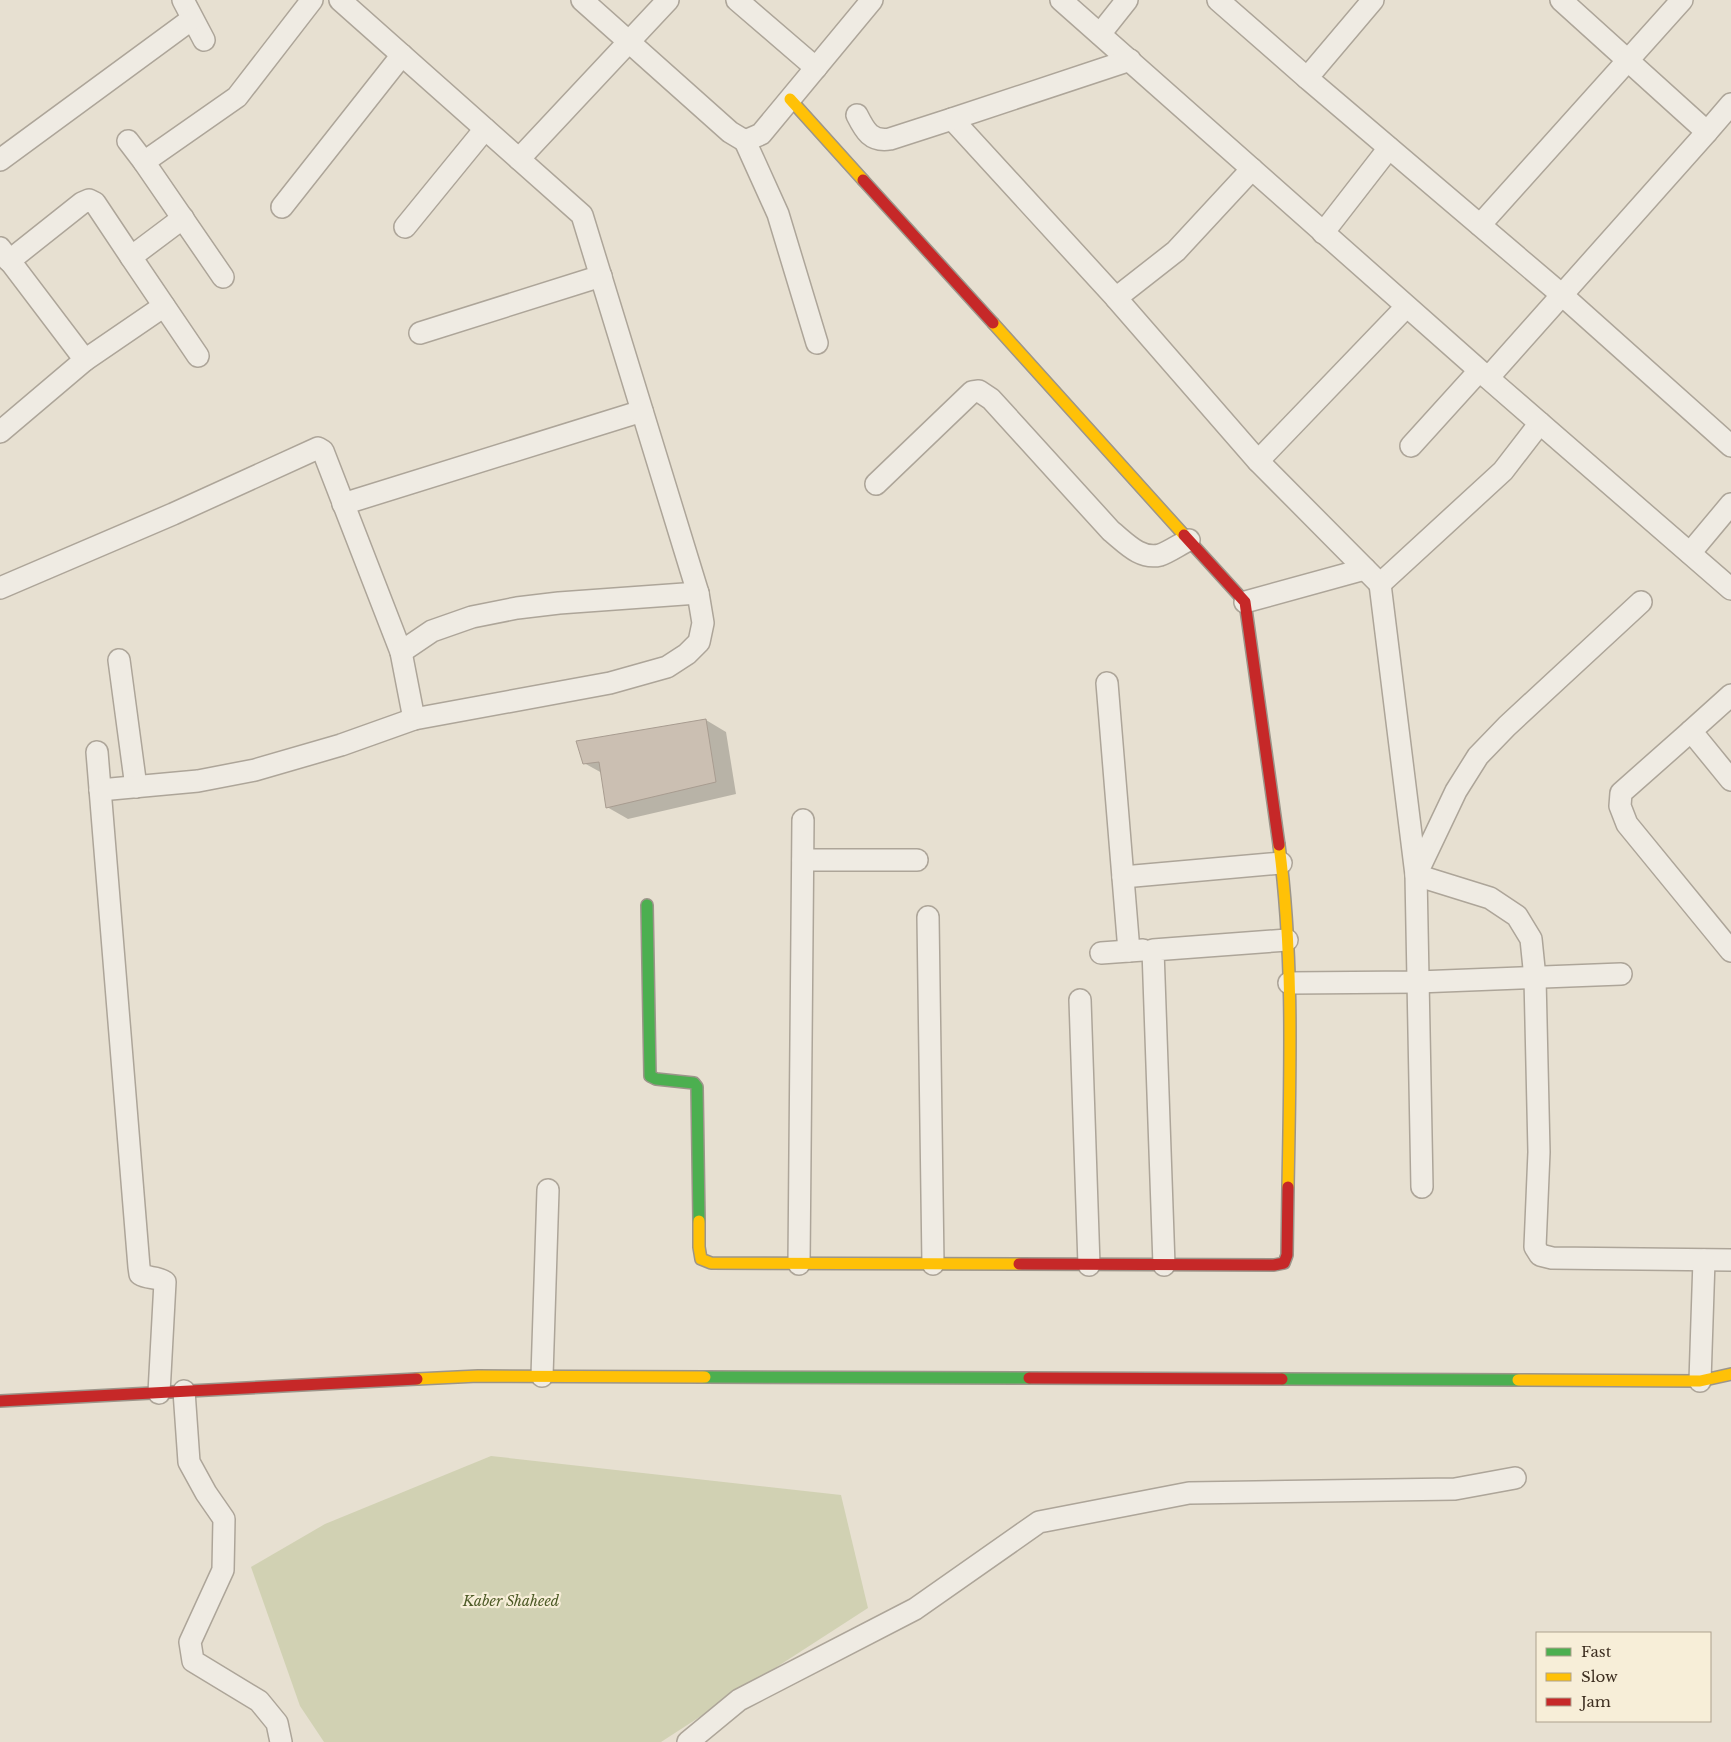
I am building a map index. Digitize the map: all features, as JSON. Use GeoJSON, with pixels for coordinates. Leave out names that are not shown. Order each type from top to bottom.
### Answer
{"type":"FeatureCollection","features":[{"type":"Feature","properties":{"kind":"street"},"geometry":{"type":"LineString","coordinates":[[144,162],[237,97],[312,0]]}},
{"type":"Feature","properties":{"kind":"street"},"geometry":{"type":"LineString","coordinates":[[100,790],[198,781],[255,770],[341,745],[414,719],[610,683],[667,666],[688,654],[699,642],[703,623],[698,593],[582,214],[340,0]]}},
{"type":"Feature","properties":{"kind":"street"},"geometry":{"type":"LineString","coordinates":[[582,0],[730,132],[745,141],[778,214],[817,344]]}},
{"type":"Feature","properties":{"kind":"street"},"geometry":{"type":"LineString","coordinates":[[519,159],[668,0]]}},
{"type":"Feature","properties":{"kind":"street"},"geometry":{"type":"LineString","coordinates":[[737,0],[816,68]]}},
{"type":"Feature","properties":{"kind":"street"},"geometry":{"type":"LineString","coordinates":[[745,141],[761,134],[872,0]]}},
{"type":"Feature","properties":{"kind":"street"},"geometry":{"type":"LineString","coordinates":[[1061,0],[1406,307],[1731,589]]}},
{"type":"Feature","properties":{"kind":"street"},"geometry":{"type":"LineString","coordinates":[[1100,34],[1127,0]]}},
{"type":"Feature","properties":{"kind":"street"},"geometry":{"type":"LineString","coordinates":[[1218,0],[1727,436]]}},
{"type":"Feature","properties":{"kind":"street"},"geometry":{"type":"LineString","coordinates":[[1307,78],[1373,0]]}},
{"type":"Feature","properties":{"kind":"street"},"geometry":{"type":"LineString","coordinates":[[1561,0],[1707,132]]}},
{"type":"Feature","properties":{"kind":"street"},"geometry":{"type":"LineString","coordinates":[[1480,226],[1682,0]]}},
{"type":"Feature","properties":{"kind":"street"},"geometry":{"type":"LineString","coordinates":[[0,160],[187,9],[204,40]]}},
{"type":"Feature","properties":{"kind":"street"},"geometry":{"type":"LineString","coordinates":[[282,207],[402,55]]}},
{"type":"Feature","properties":{"kind":"street"},"geometry":{"type":"LineString","coordinates":[[858,115],[863,126],[872,137],[881,140],[890,139],[1130,60]]}},
{"type":"Feature","properties":{"kind":"street"},"geometry":{"type":"LineString","coordinates":[[647,905],[650,1076],[656,1079],[694,1083],[697,1087],[700,1259],[711,1263],[799,1264],[1274,1265],[1284,1263],[1287,1255],[1290,1053],[1289,982],[1281,863],[1245,602],[790,99]]}},
{"type":"Feature","properties":{"kind":"street"},"geometry":{"type":"LineString","coordinates":[[1411,446],[1562,295],[1731,104]]}},
{"type":"Feature","properties":{"kind":"street"},"geometry":{"type":"LineString","coordinates":[[952,119],[1116,298],[1258,461],[1380,584],[1416,875],[1422,1187]]}},
{"type":"Feature","properties":{"kind":"street"},"geometry":{"type":"LineString","coordinates":[[405,227],[485,128]]}},
{"type":"Feature","properties":{"kind":"street"},"geometry":{"type":"LineString","coordinates":[[128,141],[223,276]]}},
{"type":"Feature","properties":{"kind":"street"},"geometry":{"type":"LineString","coordinates":[[1323,233],[1389,148]]}},
{"type":"Feature","properties":{"kind":"street"},"geometry":{"type":"LineString","coordinates":[[1116,298],[1176,251],[1252,169]]}},
{"type":"Feature","properties":{"kind":"street"},"geometry":{"type":"LineString","coordinates":[[84,360],[5,254],[89,200],[95,203],[198,356]]}},
{"type":"Feature","properties":{"kind":"street"},"geometry":{"type":"LineString","coordinates":[[131,257],[183,218]]}},
{"type":"Feature","properties":{"kind":"street"},"geometry":{"type":"LineString","coordinates":[[420,333],[601,276]]}},
{"type":"Feature","properties":{"kind":"street"},"geometry":{"type":"LineString","coordinates":[[0,432],[84,360],[164,306]]}},
{"type":"Feature","properties":{"kind":"street"},"geometry":{"type":"LineString","coordinates":[[1258,461],[1406,307]]}},
{"type":"Feature","properties":{"kind":"street"},"geometry":{"type":"LineString","coordinates":[[876,484],[972,392],[980,391],[991,399],[1111,531],[1132,548],[1144,555],[1160,555],[1189,540]]}},
{"type":"Feature","properties":{"kind":"street"},"geometry":{"type":"LineString","coordinates":[[343,504],[642,410]]}},
{"type":"Feature","properties":{"kind":"street"},"geometry":{"type":"LineString","coordinates":[[1380,584],[1503,471],[1540,424]]}},
{"type":"Feature","properties":{"kind":"street"},"geometry":{"type":"LineString","coordinates":[[0,588],[173,514],[318,448],[323,451],[401,652],[414,719]]}},
{"type":"Feature","properties":{"kind":"street"},"geometry":{"type":"LineString","coordinates":[[1690,553],[1731,504]]}},
{"type":"Feature","properties":{"kind":"street"},"geometry":{"type":"LineString","coordinates":[[1245,602],[1365,568]]}},
{"type":"Feature","properties":{"kind":"street"},"geometry":{"type":"LineString","coordinates":[[401,652],[432,631],[472,617],[517,608],[559,603],[698,593]]}},
{"type":"Feature","properties":{"kind":"street"},"geometry":{"type":"LineString","coordinates":[[1416,875],[1456,791],[1478,756],[1507,726],[1641,602]]}},
{"type":"Feature","properties":{"kind":"street"},"geometry":{"type":"LineString","coordinates":[[119,660],[136,786]]}},
{"type":"Feature","properties":{"kind":"street"},"geometry":{"type":"LineString","coordinates":[[1107,683],[1129,951]]}},
{"type":"Feature","properties":{"kind":"street"},"geometry":{"type":"LineString","coordinates":[[1731,695],[1621,793],[1620,806],[1627,824],[1731,951]]}},
{"type":"Feature","properties":{"kind":"street"},"geometry":{"type":"LineString","coordinates":[[1691,731],[1731,780]]}},
{"type":"Feature","properties":{"kind":"street"},"geometry":{"type":"LineString","coordinates":[[97,752],[139,1267],[140,1274],[144,1277],[159,1278],[165,1282],[160,1392]]}},
{"type":"Feature","properties":{"kind":"street"},"geometry":{"type":"LineString","coordinates":[[799,1264],[803,820]]}},
{"type":"Feature","properties":{"kind":"street"},"geometry":{"type":"LineString","coordinates":[[803,860],[918,860]]}},
{"type":"Feature","properties":{"kind":"street"},"geometry":{"type":"LineString","coordinates":[[1123,877],[1281,863]]}},
{"type":"Feature","properties":{"kind":"street"},"geometry":{"type":"LineString","coordinates":[[1416,875],[1490,898],[1517,916],[1531,939],[1535,978],[1539,1152],[1535,1247],[1540,1255],[1552,1258],[1731,1260]]}},
{"type":"Feature","properties":{"kind":"street"},"geometry":{"type":"LineString","coordinates":[[928,917],[933,1264]]}},
{"type":"Feature","properties":{"kind":"street"},"geometry":{"type":"LineString","coordinates":[[1101,953],[1286,940]]}},
{"type":"Feature","properties":{"kind":"street"},"geometry":{"type":"LineString","coordinates":[[1153,950],[1164,1265]]}},
{"type":"Feature","properties":{"kind":"street"},"geometry":{"type":"LineString","coordinates":[[1289,982],[1418,982],[1621,974]]}},
{"type":"Feature","properties":{"kind":"street"},"geometry":{"type":"LineString","coordinates":[[1080,1000],[1089,1264]]}},
{"type":"Feature","properties":{"kind":"street"},"geometry":{"type":"LineString","coordinates":[[542,1376],[548,1190]]}},
{"type":"Feature","properties":{"kind":"street"},"geometry":{"type":"LineString","coordinates":[[1700,1381],[1704,1260]]}},
{"type":"Feature","properties":{"kind":"street"},"geometry":{"type":"LineString","coordinates":[[0,1401],[478,1376],[1700,1381],[1731,1374]]}},
{"type":"Feature","properties":{"kind":"street"},"geometry":{"type":"LineString","coordinates":[[184,1391],[189,1462],[206,1493],[224,1519],[223,1570],[190,1642],[193,1661],[259,1701],[277,1723],[281,1742]]}},
{"type":"Feature","properties":{"kind":"street"},"geometry":{"type":"LineString","coordinates":[[688,1742],[740,1700],[915,1609],[1039,1522],[1189,1493],[1455,1489],[1515,1478]]}},
{"type":"Feature","properties":{"kind":"green space","name":"Kaber Shaheed"},"geometry":{"type":"Polygon","coordinates":[[[491,1456],[841,1495],[868,1608],[661,1742],[324,1742],[300,1706],[251,1567],[325,1524],[491,1456]]]}},
{"type":"Feature","properties":{"kind":"building"},"geometry":{"type":"Polygon","coordinates":[[[706,719],[716,782],[606,808],[599,762],[583,764],[576,741],[706,719]]]}},
{"type":"Feature","properties":{"kind":"traffic: fast"},"geometry":{"type":"LineString","coordinates":[[647,905],[650,1076],[656,1079],[694,1083],[697,1087],[699,1221]]}},
{"type":"Feature","properties":{"kind":"traffic: fast"},"geometry":{"type":"LineString","coordinates":[[705,1377],[1029,1378]]}},
{"type":"Feature","properties":{"kind":"traffic: fast"},"geometry":{"type":"LineString","coordinates":[[1282,1379],[1518,1380]]}},
{"type":"Feature","properties":{"kind":"traffic: slow"},"geometry":{"type":"LineString","coordinates":[[790,99],[863,180]]}},
{"type":"Feature","properties":{"kind":"traffic: slow"},"geometry":{"type":"LineString","coordinates":[[993,323],[1184,535]]}},
{"type":"Feature","properties":{"kind":"traffic: slow"},"geometry":{"type":"LineString","coordinates":[[1279,845],[1284,887],[1289,973],[1288,1187]]}},
{"type":"Feature","properties":{"kind":"traffic: slow"},"geometry":{"type":"LineString","coordinates":[[699,1221],[701,1259],[711,1263],[1019,1264]]}},
{"type":"Feature","properties":{"kind":"traffic: slow"},"geometry":{"type":"LineString","coordinates":[[1518,1380],[1700,1381],[1731,1374]]}},
{"type":"Feature","properties":{"kind":"traffic: slow"},"geometry":{"type":"LineString","coordinates":[[417,1379],[478,1376],[705,1377]]}},
{"type":"Feature","properties":{"kind":"traffic: jam"},"geometry":{"type":"LineString","coordinates":[[863,180],[993,323]]}},
{"type":"Feature","properties":{"kind":"traffic: jam"},"geometry":{"type":"LineString","coordinates":[[1184,535],[1245,602],[1279,845]]}},
{"type":"Feature","properties":{"kind":"traffic: jam"},"geometry":{"type":"LineString","coordinates":[[1019,1264],[1274,1265],[1284,1263],[1287,1255],[1288,1187]]}},
{"type":"Feature","properties":{"kind":"traffic: jam"},"geometry":{"type":"LineString","coordinates":[[1029,1378],[1282,1379]]}},
{"type":"Feature","properties":{"kind":"traffic: jam"},"geometry":{"type":"LineString","coordinates":[[0,1401],[417,1379]]}}]}
